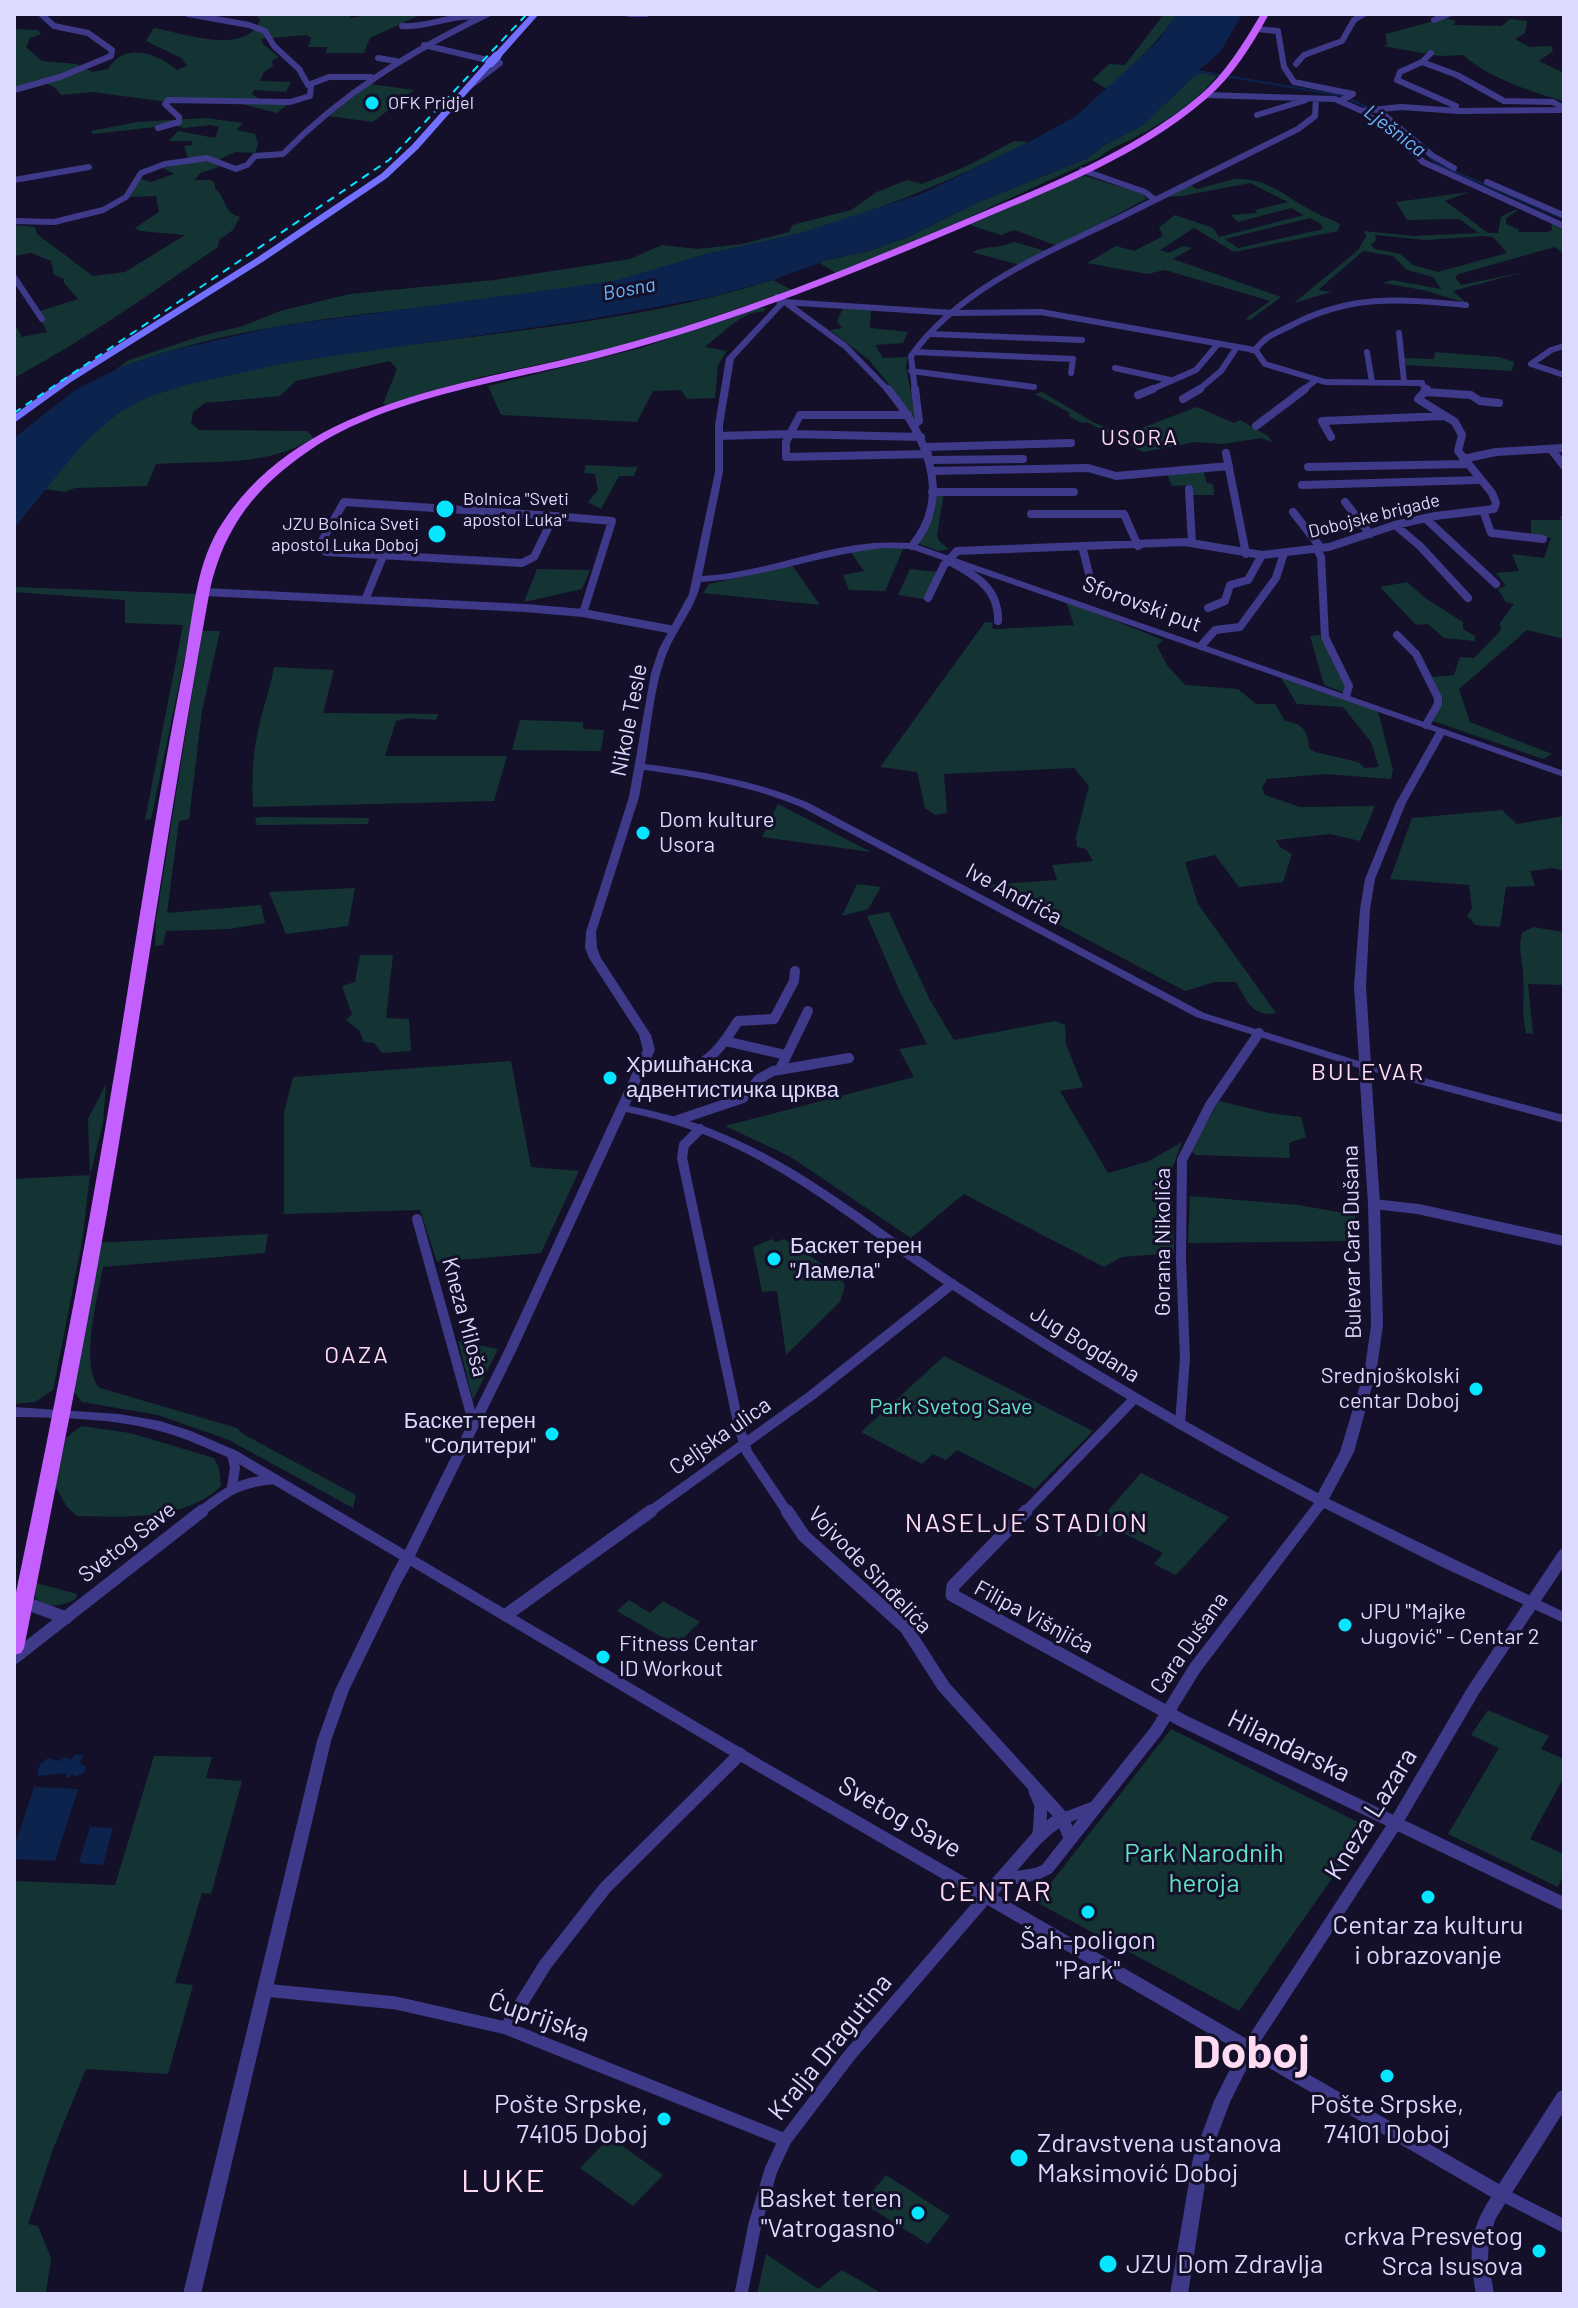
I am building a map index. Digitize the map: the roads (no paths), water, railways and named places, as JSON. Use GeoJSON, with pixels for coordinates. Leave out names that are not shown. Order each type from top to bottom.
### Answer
{"type":"FeatureCollection","features":[{"type":"Feature","properties":{"kind":"main road"},"geometry":{"type":"LineString","coordinates":[[14,420],[68,380],[261,259],[384,176],[535,14]]}},
{"type":"Feature","properties":{"kind":"main road"},"geometry":{"type":"LineString","coordinates":[[14,1648],[121,1084],[167,785],[205,592],[206,572],[241,504],[276,470],[324,438],[408,402],[646,343],[758,304],[781,300],[797,290],[905,248],[1082,170],[1149,134],[1205,95],[1225,75],[1265,14]]}},
{"type":"Feature","properties":{"kind":"street"},"geometry":{"type":"LineString","coordinates":[[14,90],[60,77],[111,56],[112,50],[97,38],[54,26],[41,14]]}},
{"type":"Feature","properties":{"kind":"street"},"geometry":{"type":"LineString","coordinates":[[188,14],[249,25],[265,31],[272,46],[297,64],[306,84],[311,85],[329,77],[372,77]]}},
{"type":"Feature","properties":{"kind":"street"},"geometry":{"type":"LineString","coordinates":[[402,26],[418,28],[453,16],[488,14]]}},
{"type":"Feature","properties":{"kind":"street"},"geometry":{"type":"LineString","coordinates":[[629,14],[646,14]]}},
{"type":"Feature","properties":{"kind":"street"},"geometry":{"type":"LineString","coordinates":[[1296,64],[1304,55],[1342,41],[1354,20],[1364,14]]}},
{"type":"Feature","properties":{"kind":"street"},"geometry":{"type":"LineString","coordinates":[[1434,20],[1449,14]]}},
{"type":"Feature","properties":{"kind":"street"},"geometry":{"type":"LineString","coordinates":[[14,221],[65,221],[103,210],[126,197],[141,173],[173,162],[207,158],[236,169],[247,165],[255,156],[283,154],[319,117],[372,77],[478,16]]}},
{"type":"Feature","properties":{"kind":"street"},"geometry":{"type":"LineString","coordinates":[[1256,29],[1278,31],[1284,67],[1294,82],[1346,98],[1370,110],[1446,165],[1563,215]]}},
{"type":"Feature","properties":{"kind":"street"},"geometry":{"type":"LineString","coordinates":[[424,45],[500,63],[470,86]]}},
{"type":"Feature","properties":{"kind":"street"},"geometry":{"type":"LineString","coordinates":[[1431,53],[1422,62],[1400,72],[1397,80],[1446,104],[1475,110]]}},
{"type":"Feature","properties":{"kind":"street"},"geometry":{"type":"LineString","coordinates":[[378,58],[396,61]]}},
{"type":"Feature","properties":{"kind":"street"},"geometry":{"type":"LineString","coordinates":[[1370,110],[1550,110],[1562,107],[1553,102],[1504,101],[1457,75],[1422,62]]}},
{"type":"Feature","properties":{"kind":"street"},"geometry":{"type":"LineString","coordinates":[[158,128],[179,122],[179,117],[165,104],[168,100],[290,102],[310,96],[311,85]]}},
{"type":"Feature","properties":{"kind":"street"},"geometry":{"type":"LineString","coordinates":[[1205,95],[1346,98]]}},
{"type":"Feature","properties":{"kind":"street"},"geometry":{"type":"LineString","coordinates":[[1257,115],[1298,105],[1307,98]]}},
{"type":"Feature","properties":{"kind":"street"},"geometry":{"type":"LineString","coordinates":[[914,425],[919,421],[919,412],[911,371],[914,352],[954,313],[991,283],[1298,129],[1315,116],[1316,99]]}},
{"type":"Feature","properties":{"kind":"street"},"geometry":{"type":"LineString","coordinates":[[1370,110],[1423,162],[1564,226]]}},
{"type":"Feature","properties":{"kind":"street"},"geometry":{"type":"LineString","coordinates":[[14,180],[89,167]]}},
{"type":"Feature","properties":{"kind":"street"},"geometry":{"type":"LineString","coordinates":[[1082,170],[1145,192],[1154,199]]}},
{"type":"Feature","properties":{"kind":"street"},"geometry":{"type":"LineString","coordinates":[[14,277],[42,319]]}},
{"type":"Feature","properties":{"kind":"street"},"geometry":{"type":"LineString","coordinates":[[1255,350],[1266,336],[1291,326],[1303,317],[1364,301],[1393,298],[1466,305]]}},
{"type":"Feature","properties":{"kind":"street"},"geometry":{"type":"LineString","coordinates":[[781,300],[954,313],[1041,312],[1255,350],[1265,364],[1316,380],[1425,384],[1425,392],[1418,399],[1455,422],[1462,433],[1457,449],[1492,493],[1496,503],[1494,509],[1484,513],[1491,533],[1543,539]]}},
{"type":"Feature","properties":{"kind":"street"},"geometry":{"type":"LineString","coordinates":[[781,300],[871,370],[908,415],[921,437],[928,453],[933,504],[912,546]]}},
{"type":"Feature","properties":{"kind":"street","name":"Nikole Tesle"},"geometry":{"type":"LineString","coordinates":[[408,1557],[474,1425],[649,1050],[648,1041],[601,969],[590,940],[598,905],[630,811],[656,673],[674,630],[694,594],[719,472],[719,436],[730,358],[775,311],[781,300]]}},
{"type":"Feature","properties":{"kind":"street"},"geometry":{"type":"LineString","coordinates":[[758,304],[770,305],[775,311]]}},
{"type":"Feature","properties":{"kind":"street"},"geometry":{"type":"LineString","coordinates":[[1399,333],[1404,381]]}},
{"type":"Feature","properties":{"kind":"street"},"geometry":{"type":"LineString","coordinates":[[931,334],[1082,340]]}},
{"type":"Feature","properties":{"kind":"street"},"geometry":{"type":"LineString","coordinates":[[1138,395],[1200,368],[1218,344]]}},
{"type":"Feature","properties":{"kind":"street"},"geometry":{"type":"LineString","coordinates":[[1564,346],[1543,354],[1531,364],[1564,375]]}},
{"type":"Feature","properties":{"kind":"street"},"geometry":{"type":"LineString","coordinates":[[1183,399],[1205,386],[1231,359],[1237,347]]}},
{"type":"Feature","properties":{"kind":"street"},"geometry":{"type":"LineString","coordinates":[[914,352],[1073,359],[1071,373]]}},
{"type":"Feature","properties":{"kind":"street"},"geometry":{"type":"LineString","coordinates":[[1367,352],[1372,382]]}},
{"type":"Feature","properties":{"kind":"street"},"geometry":{"type":"LineString","coordinates":[[1115,368],[1170,380]]}},
{"type":"Feature","properties":{"kind":"street"},"geometry":{"type":"LineString","coordinates":[[911,371],[962,375],[978,382],[1034,387]]}},
{"type":"Feature","properties":{"kind":"street"},"geometry":{"type":"LineString","coordinates":[[1256,426],[1316,380]]}},
{"type":"Feature","properties":{"kind":"street"},"geometry":{"type":"LineString","coordinates":[[1425,392],[1471,395],[1480,401],[1499,403]]}},
{"type":"Feature","properties":{"kind":"street"},"geometry":{"type":"LineString","coordinates":[[908,415],[800,415],[786,442],[786,457],[928,453],[1071,443]]}},
{"type":"Feature","properties":{"kind":"street"},"geometry":{"type":"LineString","coordinates":[[1331,437],[1322,421],[1445,416]]}},
{"type":"Feature","properties":{"kind":"street"},"geometry":{"type":"LineString","coordinates":[[719,436],[921,437]]}},
{"type":"Feature","properties":{"kind":"street"},"geometry":{"type":"LineString","coordinates":[[1308,467],[1465,462],[1496,452],[1564,448]]}},
{"type":"Feature","properties":{"kind":"street"},"geometry":{"type":"LineString","coordinates":[[1551,449],[1564,466]]}},
{"type":"Feature","properties":{"kind":"street"},"geometry":{"type":"LineString","coordinates":[[928,453],[1023,459]]}},
{"type":"Feature","properties":{"kind":"street"},"geometry":{"type":"LineString","coordinates":[[1226,453],[1246,554]]}},
{"type":"Feature","properties":{"kind":"street"},"geometry":{"type":"LineString","coordinates":[[931,471],[1088,468],[1116,476],[1229,466]]}},
{"type":"Feature","properties":{"kind":"street"},"geometry":{"type":"LineString","coordinates":[[1302,485],[1479,480]]}},
{"type":"Feature","properties":{"kind":"street"},"geometry":{"type":"LineString","coordinates":[[1189,489],[1192,543]]}},
{"type":"Feature","properties":{"kind":"street"},"geometry":{"type":"LineString","coordinates":[[932,492],[1074,492]]}},
{"type":"Feature","properties":{"kind":"street"},"geometry":{"type":"LineString","coordinates":[[555,515],[534,557],[522,563],[337,553],[326,552],[319,546],[344,502],[555,515],[612,521],[583,613]]}},
{"type":"Feature","properties":{"kind":"street"},"geometry":{"type":"LineString","coordinates":[[1345,502],[1370,534]]}},
{"type":"Feature","properties":{"kind":"street"},"geometry":{"type":"LineString","coordinates":[[1293,512],[1319,548],[1325,637],[1349,686],[1346,696]]}},
{"type":"Feature","properties":{"kind":"street","name":"Dobojske brigade"},"geometry":{"type":"LineString","coordinates":[[949,559],[957,551],[1192,543],[1262,555],[1319,548],[1425,518],[1484,513]]}},
{"type":"Feature","properties":{"kind":"street"},"geometry":{"type":"LineString","coordinates":[[1031,514],[1124,514],[1138,546]]}},
{"type":"Feature","properties":{"kind":"street"},"geometry":{"type":"LineString","coordinates":[[1425,518],[1496,584]]}},
{"type":"Feature","properties":{"kind":"street"},"geometry":{"type":"LineString","coordinates":[[1395,525],[1468,598]]}},
{"type":"Feature","properties":{"kind":"street","name":"Sforovski put"},"geometry":{"type":"LineString","coordinates":[[697,579],[732,576],[851,549],[887,544],[912,546],[1564,774]]}},
{"type":"Feature","properties":{"kind":"street"},"geometry":{"type":"LineString","coordinates":[[1082,546],[1089,574]]}},
{"type":"Feature","properties":{"kind":"street"},"geometry":{"type":"LineString","coordinates":[[1201,646],[1215,630],[1240,627],[1276,578],[1284,553]]}},
{"type":"Feature","properties":{"kind":"street"},"geometry":{"type":"LineString","coordinates":[[1208,608],[1225,601],[1230,585],[1247,581],[1262,555]]}},
{"type":"Feature","properties":{"kind":"street"},"geometry":{"type":"LineString","coordinates":[[365,600],[383,556]]}},
{"type":"Feature","properties":{"kind":"street"},"geometry":{"type":"LineString","coordinates":[[928,598],[949,559],[982,580],[993,592],[999,604],[998,621]]}},
{"type":"Feature","properties":{"kind":"street"},"geometry":{"type":"LineString","coordinates":[[205,592],[583,613],[674,630]]}},
{"type":"Feature","properties":{"kind":"street"},"geometry":{"type":"LineString","coordinates":[[1397,635],[1416,654],[1438,698],[1438,704],[1426,725]]}},
{"type":"Feature","properties":{"kind":"street","name":"Bulevar Cara Dušana"},"geometry":{"type":"LineString","coordinates":[[1321,1503],[1347,1452],[1371,1368],[1377,1313],[1374,1204],[1360,986],[1370,879],[1401,803],[1442,730]]}},
{"type":"Feature","properties":{"kind":"street","name":"Ive Andrića"},"geometry":{"type":"LineString","coordinates":[[640,766],[703,776],[792,799],[1200,1015],[1366,1066],[1564,1119]]}},
{"type":"Feature","properties":{"kind":"street"},"geometry":{"type":"LineString","coordinates":[[643,1065],[667,1068],[703,1060],[717,1053],[738,1021],[766,1021],[776,1017],[794,981],[795,971]]}},
{"type":"Feature","properties":{"kind":"street"},"geometry":{"type":"LineString","coordinates":[[780,1069],[808,1011]]}},
{"type":"Feature","properties":{"kind":"street","name":"Gorana Nikolića"},"geometry":{"type":"LineString","coordinates":[[1180,1424],[1185,1358],[1181,1259],[1182,1160],[1210,1105],[1259,1033]]}},
{"type":"Feature","properties":{"kind":"street"},"geometry":{"type":"LineString","coordinates":[[725,1041],[786,1055]]}},
{"type":"Feature","properties":{"kind":"street"},"geometry":{"type":"LineString","coordinates":[[678,1120],[743,1098],[759,1079],[780,1069],[849,1058]]}},
{"type":"Feature","properties":{"kind":"street","name":"Jug Bogdana"},"geometry":{"type":"LineString","coordinates":[[624,1108],[678,1120],[744,1148],[813,1188],[952,1284],[1180,1424],[1321,1503],[1564,1618]]}},
{"type":"Feature","properties":{"kind":"street","name":"Vojvode Sinđelića"},"geometry":{"type":"LineString","coordinates":[[700,1129],[684,1145],[682,1158],[745,1445],[804,1536],[906,1628],[944,1687],[1062,1817]]}},
{"type":"Feature","properties":{"kind":"street"},"geometry":{"type":"LineString","coordinates":[[1374,1204],[1418,1209],[1564,1241]]}},
{"type":"Feature","properties":{"kind":"street","name":"Kneza Miloša"},"geometry":{"type":"LineString","coordinates":[[417,1219],[474,1425]]}},
{"type":"Feature","properties":{"kind":"street","name":"Celjska ulica"},"geometry":{"type":"LineString","coordinates":[[506,1615],[631,1523],[745,1445],[952,1284]]}},
{"type":"Feature","properties":{"kind":"street","name":"Filipa Višnjića"},"geometry":{"type":"LineString","coordinates":[[1135,1398],[953,1586],[951,1592],[955,1598],[1167,1712]]}},
{"type":"Feature","properties":{"kind":"street","name":"Svetog Save"},"geometry":{"type":"LineString","coordinates":[[14,1412],[138,1421],[181,1432],[232,1454],[740,1754],[1503,2195]]}},
{"type":"Feature","properties":{"kind":"street"},"geometry":{"type":"LineString","coordinates":[[232,1454],[235,1468],[232,1487]]}},
{"type":"Feature","properties":{"kind":"street","name":"Svetog Save"},"geometry":{"type":"LineString","coordinates":[[14,1658],[232,1487],[250,1481],[275,1479]]}},
{"type":"Feature","properties":{"kind":"street","name":"Cara Dušana"},"geometry":{"type":"LineString","coordinates":[[1002,1880],[1038,1874],[1047,1869],[1092,1808],[1156,1731],[1195,1668],[1321,1503]]}},
{"type":"Feature","properties":{"kind":"street","name":"Kneza Lazara"},"geometry":{"type":"LineString","coordinates":[[1248,2049],[1395,1824],[1473,1691],[1564,1555]]}},
{"type":"Feature","properties":{"kind":"street"},"geometry":{"type":"LineString","coordinates":[[192,2294],[324,1741],[342,1690],[408,1557]]}},
{"type":"Feature","properties":{"kind":"street"},"geometry":{"type":"LineString","coordinates":[[23,1602],[66,1618]]}},
{"type":"Feature","properties":{"kind":"street","name":"Hilandarska"},"geometry":{"type":"LineString","coordinates":[[1167,1712],[1564,1904]]}},
{"type":"Feature","properties":{"kind":"street"},"geometry":{"type":"LineString","coordinates":[[506,2028],[545,1965],[605,1888],[740,1754]]}},
{"type":"Feature","properties":{"kind":"street"},"geometry":{"type":"LineString","coordinates":[[1033,1785],[1041,1805],[1039,1835]]}},
{"type":"Feature","properties":{"kind":"street"},"geometry":{"type":"LineString","coordinates":[[986,1897],[1039,1835],[1062,1817],[1092,1808]]}},
{"type":"Feature","properties":{"kind":"street"},"geometry":{"type":"LineString","coordinates":[[1062,1817],[1070,1838]]}},
{"type":"Feature","properties":{"kind":"street","name":"Kralja Dragutina"},"geometry":{"type":"LineString","coordinates":[[741,2294],[755,2224],[771,2170],[785,2140],[849,2056],[986,1897]]}},
{"type":"Feature","properties":{"kind":"street","name":"Ćuprijska"},"geometry":{"type":"LineString","coordinates":[[264,1990],[396,2003],[506,2028],[785,2140]]}},
{"type":"Feature","properties":{"kind":"street"},"geometry":{"type":"LineString","coordinates":[[1179,2294],[1201,2158],[1222,2101],[1248,2049]]}},
{"type":"Feature","properties":{"kind":"street"},"geometry":{"type":"LineString","coordinates":[[1485,2294],[1479,2259],[1481,2238],[1489,2215],[1564,2097]]}},
{"type":"Feature","properties":{"kind":"street"},"geometry":{"type":"LineString","coordinates":[[1503,2195],[1564,2226]]}},
{"type":"Feature","properties":{"kind":"water","name":"Bosna"},"geometry":{"type":"Polygon","coordinates":[[[1177,14],[1242,14],[1221,51],[1199,70],[1201,73],[1142,126],[1103,146],[1088,158],[981,201],[908,237],[715,296],[586,320],[291,362],[186,385],[143,399],[117,414],[83,444],[14,528],[14,438],[74,391],[119,368],[165,352],[279,326],[614,281],[702,255],[800,233],[921,194],[1076,116],[1158,41],[1177,14]]]}},
{"type":"Feature","properties":{"kind":"water"},"geometry":{"type":"Polygon","coordinates":[[[75,1755],[83,1755],[80,1763],[86,1767],[84,1773],[71,1774],[70,1777],[66,1777],[66,1773],[37,1776],[40,1764],[48,1758],[59,1761],[66,1757],[70,1760],[75,1755]]]}},
{"type":"Feature","properties":{"kind":"water"},"geometry":{"type":"Polygon","coordinates":[[[34,1787],[78,1789],[55,1861],[14,1859],[14,1848],[34,1787]]]}},
{"type":"Feature","properties":{"kind":"water"},"geometry":{"type":"Polygon","coordinates":[[[90,1827],[113,1828],[103,1865],[79,1863],[90,1827]]]}},
{"type":"Feature","properties":{"kind":"waterway","name":"Lješnica"},"geometry":{"type":"LineString","coordinates":[[1197,71],[1343,96],[1368,108]]}},
{"type":"Feature","properties":{"kind":"waterway","name":"Lješnica"},"geometry":{"type":"LineString","coordinates":[[1418,147],[1437,164],[1564,219]]}},
{"type":"Feature","properties":{"kind":"railway"},"geometry":{"type":"LineString","coordinates":[[14,413],[389,160],[527,14]]}},
{"type":"Feature","properties":{"kind":"place","name":"OFK Pridjel"},"geometry":{"type":"Point","coordinates":[372,103]}},
{"type":"Feature","properties":{"kind":"place","name":"Bolnica \"Sveti apostol Luka\""},"geometry":{"type":"Point","coordinates":[445,509]}},
{"type":"Feature","properties":{"kind":"place","name":"JZU Bolnica Sveti apostol Luka Doboj"},"geometry":{"type":"Point","coordinates":[437,534]}},
{"type":"Feature","properties":{"kind":"place","name":"Dom kulture Usora"},"geometry":{"type":"Point","coordinates":[643,833]}},
{"type":"Feature","properties":{"kind":"place","name":"Хришћанска адвентистичка црква"},"geometry":{"type":"Point","coordinates":[610,1078]}},
{"type":"Feature","properties":{"kind":"place","name":"Баскет терен \"Ламела\""},"geometry":{"type":"Point","coordinates":[774,1259]}},
{"type":"Feature","properties":{"kind":"place","name":"Srednjoškolski centar Doboj"},"geometry":{"type":"Point","coordinates":[1476,1389]}},
{"type":"Feature","properties":{"kind":"place","name":"Баскет терен \"Солитери\""},"geometry":{"type":"Point","coordinates":[552,1434]}},
{"type":"Feature","properties":{"kind":"place","name":"JPU \"Majke Jugović\" - Centar 2"},"geometry":{"type":"Point","coordinates":[1345,1625]}},
{"type":"Feature","properties":{"kind":"place","name":"Fitness Centar ID Workout"},"geometry":{"type":"Point","coordinates":[603,1657]}},
{"type":"Feature","properties":{"kind":"place","name":"Centar za kulturu i obrazovanje"},"geometry":{"type":"Point","coordinates":[1428,1897]}},
{"type":"Feature","properties":{"kind":"place","name":"Šah-poligon \"Park\""},"geometry":{"type":"Point","coordinates":[1088,1912]}},
{"type":"Feature","properties":{"kind":"place","name":"Pošte Srpske, 74101 Doboj"},"geometry":{"type":"Point","coordinates":[1387,2076]}},
{"type":"Feature","properties":{"kind":"place","name":"Pošte Srpske, 74105 Doboj"},"geometry":{"type":"Point","coordinates":[664,2119]}},
{"type":"Feature","properties":{"kind":"place","name":"Zdravstvena ustanova Maksimović Doboj"},"geometry":{"type":"Point","coordinates":[1019,2158]}},
{"type":"Feature","properties":{"kind":"place","name":"Basket teren \"Vatrogasno\""},"geometry":{"type":"Point","coordinates":[918,2213]}},
{"type":"Feature","properties":{"kind":"place","name":"crkva Presvetog Srca Isusova"},"geometry":{"type":"Point","coordinates":[1539,2251]}},
{"type":"Feature","properties":{"kind":"place","name":"JZU Dom Zdravlja"},"geometry":{"type":"Point","coordinates":[1108,2264]}},
{"type":"Feature","properties":{"kind":"district","name":"USORA"},"geometry":{"type":"Point","coordinates":[1140,438]}},
{"type":"Feature","properties":{"kind":"district","name":"BULEVAR"},"geometry":{"type":"Point","coordinates":[1368,1072]}},
{"type":"Feature","properties":{"kind":"district","name":"OAZA"},"geometry":{"type":"Point","coordinates":[357,1355]}},
{"type":"Feature","properties":{"kind":"district","name":"NASELJE STADION"},"geometry":{"type":"Point","coordinates":[1027,1523]}},
{"type":"Feature","properties":{"kind":"district","name":"CENTAR"},"geometry":{"type":"Point","coordinates":[996,1892]}},
{"type":"Feature","properties":{"kind":"district","name":"Doboj"},"geometry":{"type":"Point","coordinates":[1251,2053]}},
{"type":"Feature","properties":{"kind":"district","name":"LUKE"},"geometry":{"type":"Point","coordinates":[504,2181]}},
{"type":"Feature","properties":{"kind":"park label","name":"Park Svetog Save"},"geometry":{"type":"Point","coordinates":[951,1407]}},
{"type":"Feature","properties":{"kind":"park label","name":"Park Narodnih heroja"},"geometry":{"type":"Point","coordinates":[1204,1868]}}]}
